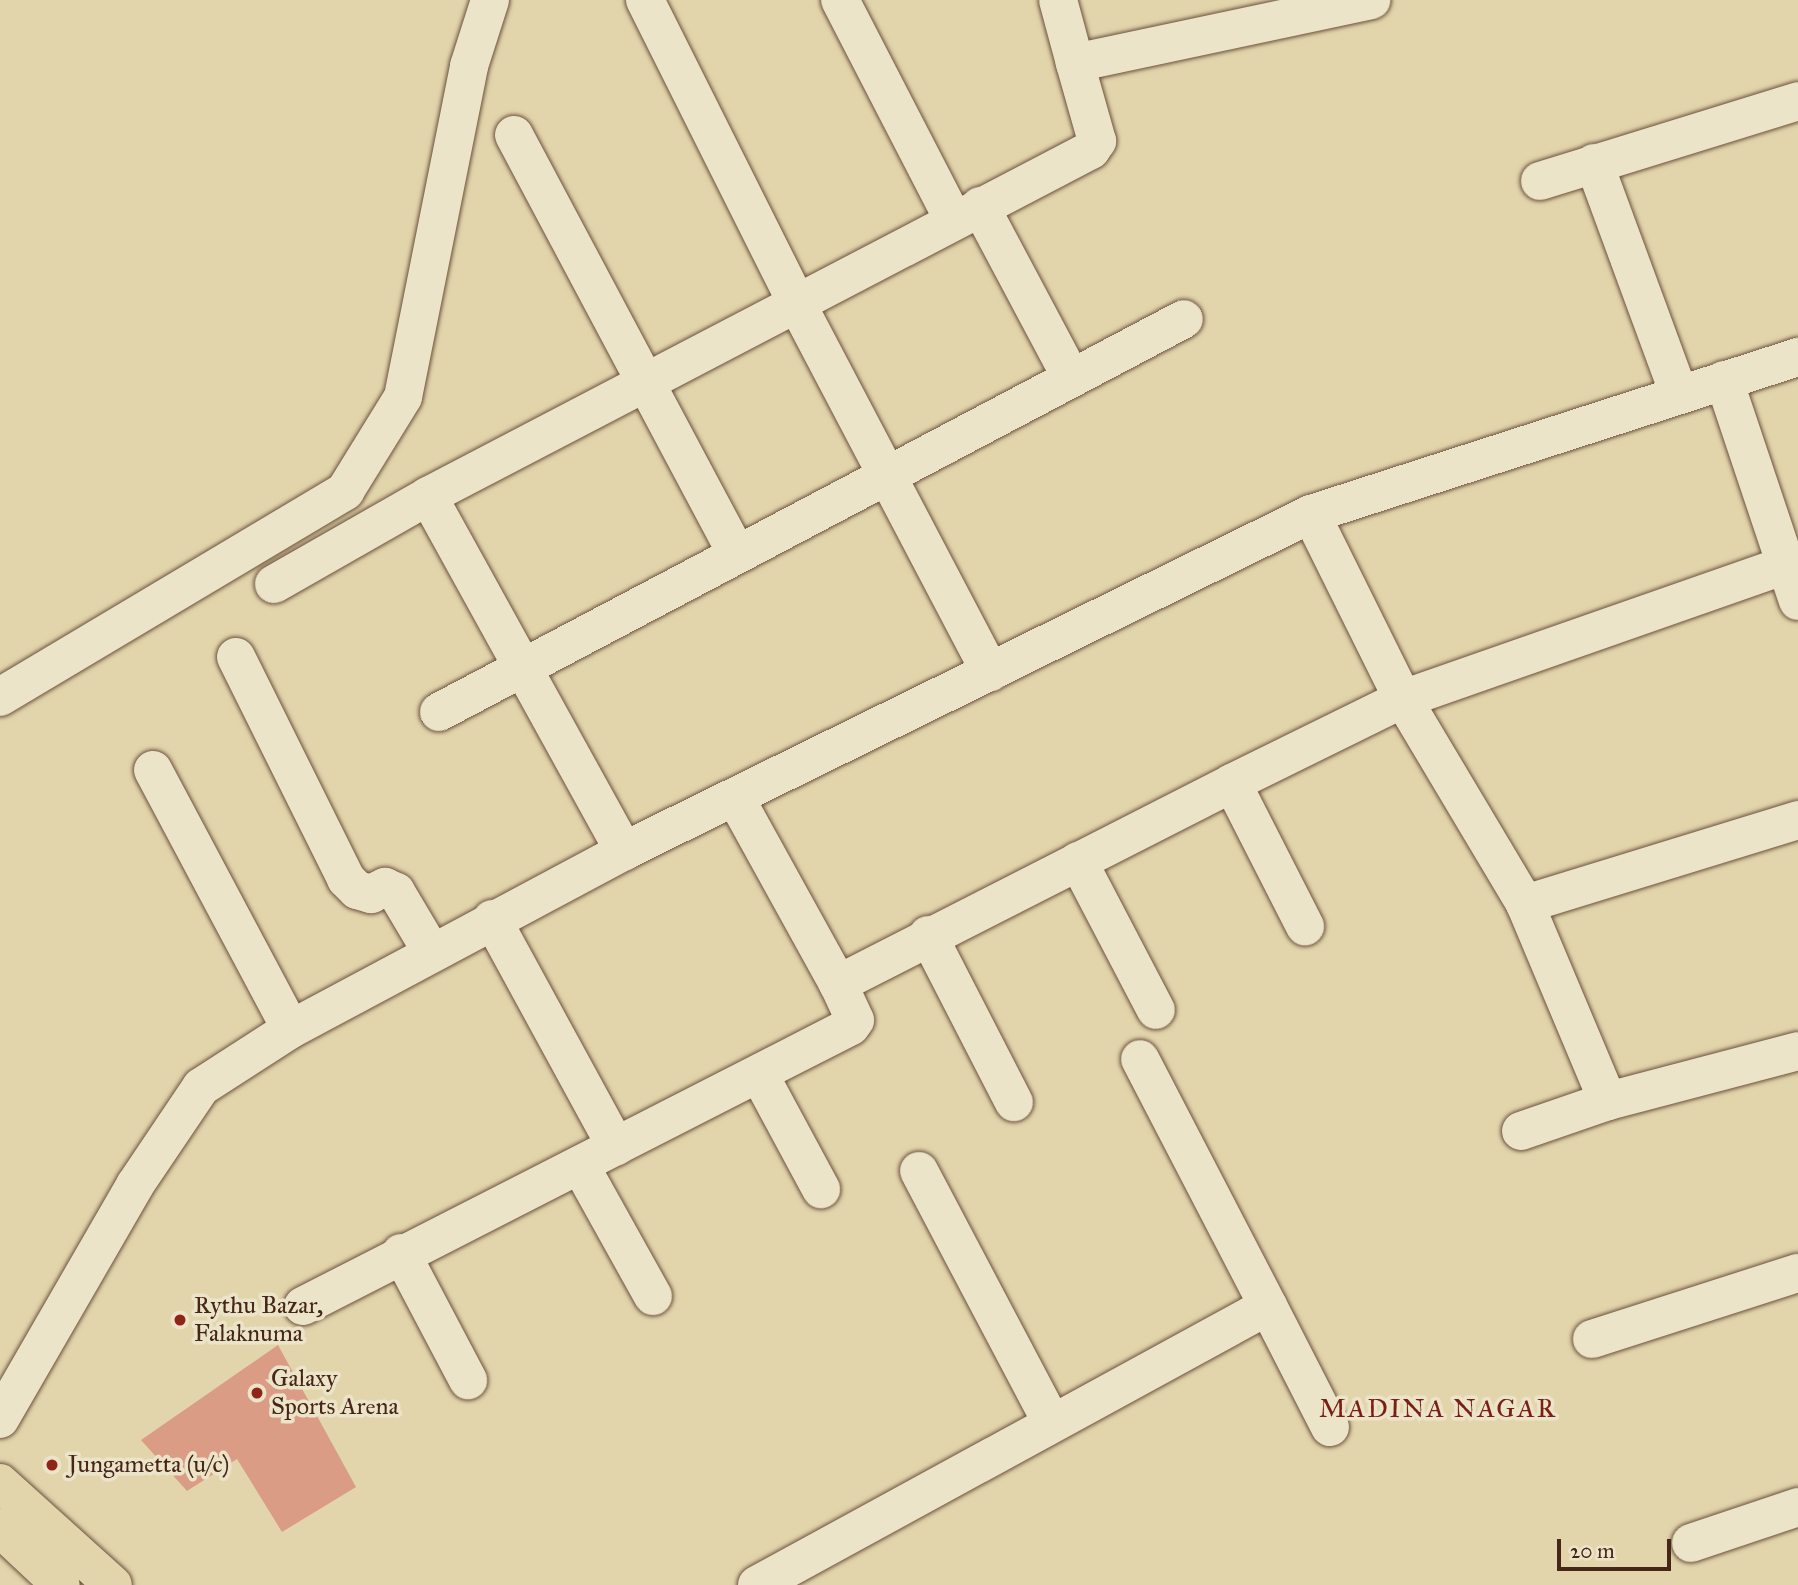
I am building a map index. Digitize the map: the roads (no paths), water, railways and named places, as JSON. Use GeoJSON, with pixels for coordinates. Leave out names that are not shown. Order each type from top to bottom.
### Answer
{"type":"FeatureCollection","features":[{"type":"Feature","properties":{"kind":"highway"},"geometry":{"type":"LineString","coordinates":[[0,1483],[113,1585]]}},
{"type":"Feature","properties":{"kind":"highway"},"geometry":{"type":"LineString","coordinates":[[0,1528],[61,1585]]}},
{"type":"Feature","properties":{"kind":"street"},"geometry":{"type":"LineString","coordinates":[[0,697],[345,491],[403,397],[469,66],[490,0]]}},
{"type":"Feature","properties":{"kind":"street"},"geometry":{"type":"LineString","coordinates":[[645,0],[797,304],[990,672]]}},
{"type":"Feature","properties":{"kind":"street"},"geometry":{"type":"LineString","coordinates":[[840,0],[966,212],[1071,377]]}},
{"type":"Feature","properties":{"kind":"street"},"geometry":{"type":"LineString","coordinates":[[274,584],[428,496],[1095,145],[1058,0]]}},
{"type":"Feature","properties":{"kind":"street"},"geometry":{"type":"LineString","coordinates":[[1075,63],[1371,0]]}},
{"type":"Feature","properties":{"kind":"street"},"geometry":{"type":"LineString","coordinates":[[1540,181],[1798,101]]}},
{"type":"Feature","properties":{"kind":"street"},"geometry":{"type":"LineString","coordinates":[[514,135],[736,553]]}},
{"type":"Feature","properties":{"kind":"street"},"geometry":{"type":"LineString","coordinates":[[1594,163],[1679,394]]}},
{"type":"Feature","properties":{"kind":"street"},"geometry":{"type":"LineString","coordinates":[[439,712],[1184,319]]}},
{"type":"Feature","properties":{"kind":"street"},"geometry":{"type":"LineString","coordinates":[[0,1419],[135,1185],[201,1087],[291,1029],[431,951],[624,851],[736,799],[1311,514],[1798,356]]}},
{"type":"Feature","properties":{"kind":"street"},"geometry":{"type":"LineString","coordinates":[[1724,380],[1792,563],[1798,601]]}},
{"type":"Feature","properties":{"kind":"street"},"geometry":{"type":"LineString","coordinates":[[428,496],[624,851]]}},
{"type":"Feature","properties":{"kind":"street"},"geometry":{"type":"LineString","coordinates":[[1311,514],[1403,699],[1525,904],[1608,1101]]}},
{"type":"Feature","properties":{"kind":"street"},"geometry":{"type":"LineString","coordinates":[[838,984],[928,935],[1403,699],[1792,563]]}},
{"type":"Feature","properties":{"kind":"street"},"geometry":{"type":"LineString","coordinates":[[236,657],[346,879],[357,890],[371,894],[386,887],[396,892],[431,951]]}},
{"type":"Feature","properties":{"kind":"street"},"geometry":{"type":"LineString","coordinates":[[153,770],[291,1029]]}},
{"type":"Feature","properties":{"kind":"street"},"geometry":{"type":"LineString","coordinates":[[1232,783],[1306,926]]}},
{"type":"Feature","properties":{"kind":"street"},"geometry":{"type":"LineString","coordinates":[[303,1306],[401,1253],[851,1026],[853,1013],[736,799]]}},
{"type":"Feature","properties":{"kind":"street"},"geometry":{"type":"LineString","coordinates":[[1525,904],[1798,820]]}},
{"type":"Feature","properties":{"kind":"street"},"geometry":{"type":"LineString","coordinates":[[1077,861],[1156,1010]]}},
{"type":"Feature","properties":{"kind":"street"},"geometry":{"type":"LineString","coordinates":[[492,919],[616,1146]]}},
{"type":"Feature","properties":{"kind":"street"},"geometry":{"type":"LineString","coordinates":[[928,935],[1014,1102]]}},
{"type":"Feature","properties":{"kind":"street"},"geometry":{"type":"LineString","coordinates":[[1521,1131],[1608,1101],[1798,1051]]}},
{"type":"Feature","properties":{"kind":"street"},"geometry":{"type":"LineString","coordinates":[[1140,1059],[1330,1427]]}},
{"type":"Feature","properties":{"kind":"street"},"geometry":{"type":"LineString","coordinates":[[758,1074],[821,1189]]}},
{"type":"Feature","properties":{"kind":"street"},"geometry":{"type":"LineString","coordinates":[[580,1165],[653,1296]]}},
{"type":"Feature","properties":{"kind":"street"},"geometry":{"type":"LineString","coordinates":[[919,1171],[1052,1423]]}},
{"type":"Feature","properties":{"kind":"street"},"geometry":{"type":"LineString","coordinates":[[401,1253],[468,1380]]}},
{"type":"Feature","properties":{"kind":"street"},"geometry":{"type":"LineString","coordinates":[[1592,1339],[1798,1273]]}},
{"type":"Feature","properties":{"kind":"street"},"geometry":{"type":"LineString","coordinates":[[757,1585],[1268,1306]]}},
{"type":"Feature","properties":{"kind":"street"},"geometry":{"type":"LineString","coordinates":[[1691,1543],[1798,1507]]}},
{"type":"Feature","properties":{"kind":"place","name":"Rythu Bazar, Falaknuma"},"geometry":{"type":"Point","coordinates":[180,1320]}},
{"type":"Feature","properties":{"kind":"place","name":"Galaxy Sports Arena"},"geometry":{"type":"Point","coordinates":[257,1393]}},
{"type":"Feature","properties":{"kind":"place","name":"Jungametta (u/c)"},"geometry":{"type":"Point","coordinates":[52,1465]}},
{"type":"Feature","properties":{"kind":"district","name":"MADINA NAGAR"},"geometry":{"type":"Point","coordinates":[1438,1409]}}]}
